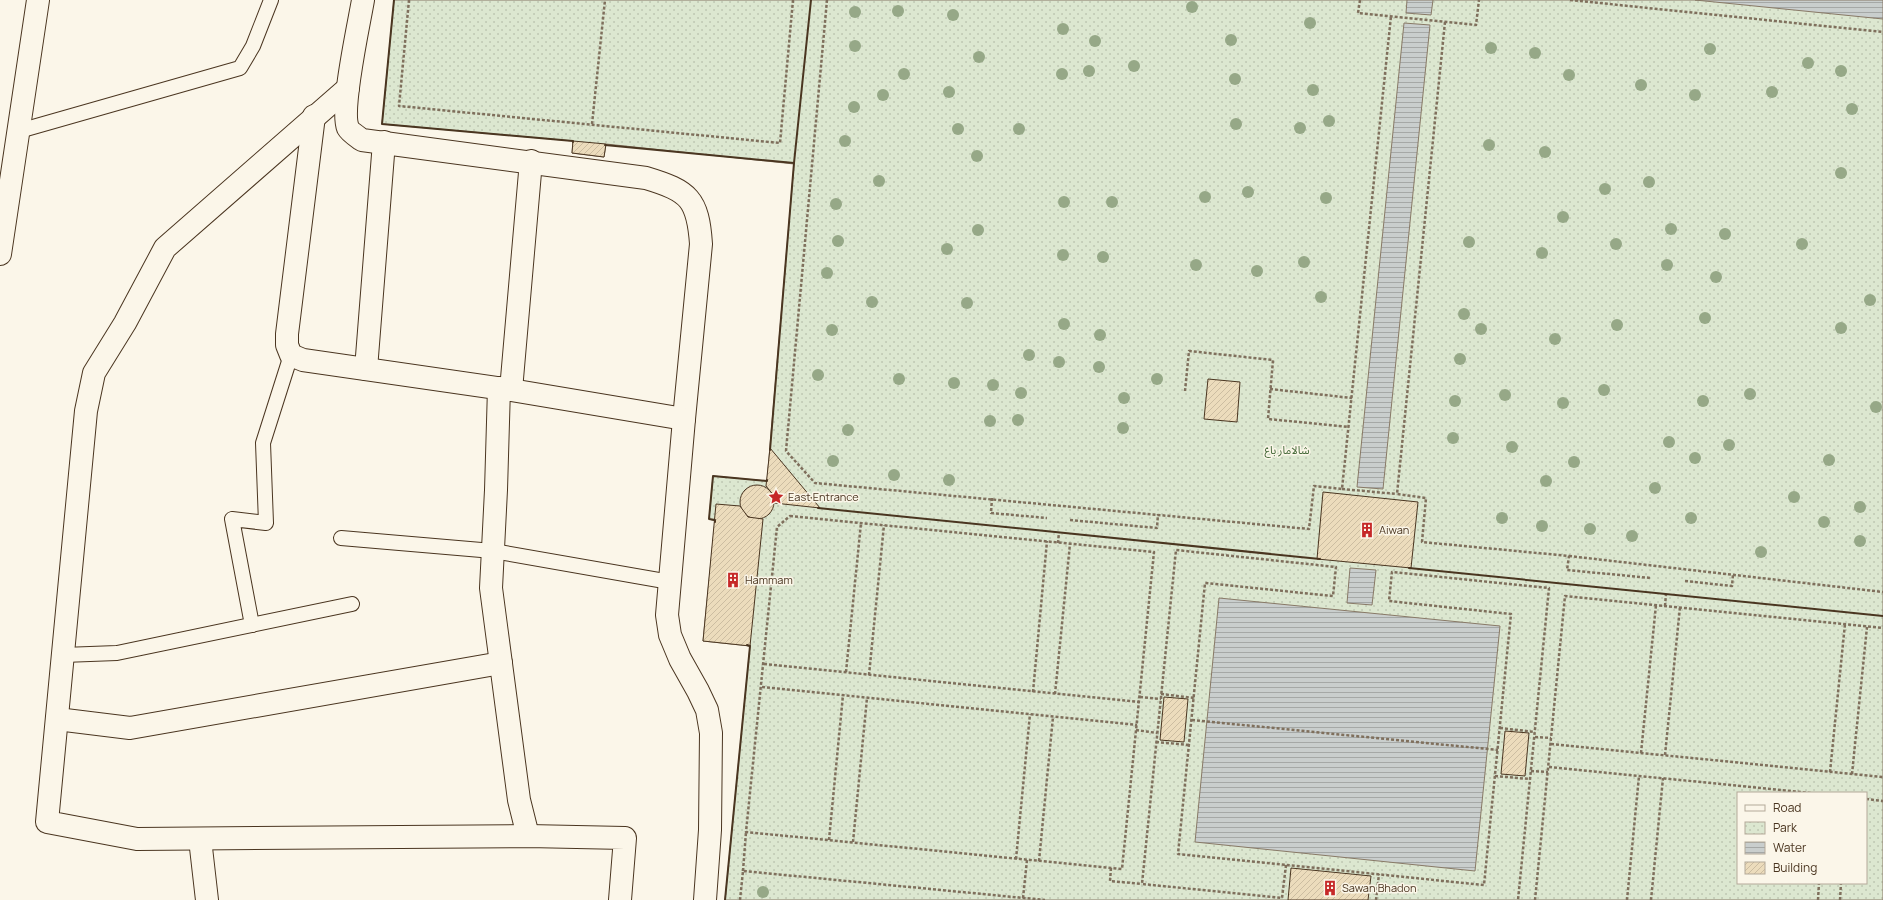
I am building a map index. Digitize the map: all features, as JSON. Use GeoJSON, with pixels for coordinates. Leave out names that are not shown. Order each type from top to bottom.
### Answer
{"type":"FeatureCollection","features":[{"type":"Feature","properties":{"kind":"street"},"geometry":{"type":"LineString","coordinates":[[0,254],[38,0]]}},
{"type":"Feature","properties":{"kind":"street"},"geometry":{"type":"LineString","coordinates":[[363,0],[348,88],[345,115],[348,129],[362,140],[531,161],[646,178],[670,185],[684,194],[695,207],[700,223],[701,244],[667,615],[670,634],[680,659],[707,710],[711,734],[710,830],[705,900]]}},
{"type":"Feature","properties":{"kind":"street"},"geometry":{"type":"LineString","coordinates":[[348,88],[314,116],[165,248],[125,323],[94,373],[86,411],[47,822],[137,839],[528,836],[625,838],[620,900]]}},
{"type":"Feature","properties":{"kind":"street"},"geometry":{"type":"LineString","coordinates":[[314,116],[287,334],[287,344],[291,356],[302,360],[505,389],[684,419]]}},
{"type":"Feature","properties":{"kind":"street"},"geometry":{"type":"LineString","coordinates":[[366,369],[384,142]]}},
{"type":"Feature","properties":{"kind":"street"},"geometry":{"type":"LineString","coordinates":[[528,836],[519,800],[491,588],[505,389],[531,161]]}},
{"type":"Feature","properties":{"kind":"street"},"geometry":{"type":"LineString","coordinates":[[57,719],[130,728],[501,663]]}},
{"type":"Feature","properties":{"kind":"street"},"geometry":{"type":"LineString","coordinates":[[200,839],[206,900]]}},
{"type":"Feature","properties":{"kind":"lane"},"geometry":{"type":"LineString","coordinates":[[19,131],[240,68],[253,46],[271,0]]}},
{"type":"Feature","properties":{"kind":"lane"},"geometry":{"type":"LineString","coordinates":[[252,625],[232,519],[266,523],[263,443],[291,356]]}},
{"type":"Feature","properties":{"kind":"lane"},"geometry":{"type":"LineString","coordinates":[[341,538],[493,551],[670,582]]}},
{"type":"Feature","properties":{"kind":"lane"},"geometry":{"type":"LineString","coordinates":[[63,655],[117,653],[352,604]]}},
{"type":"Feature","properties":{"kind":"path"},"geometry":{"type":"LineString","coordinates":[[409,0],[399,106],[780,143],[793,0]]}},
{"type":"Feature","properties":{"kind":"path"},"geometry":{"type":"LineString","coordinates":[[592,124],[605,0]]}},
{"type":"Feature","properties":{"kind":"path"},"geometry":{"type":"LineString","coordinates":[[828,0],[786,451],[814,483],[992,498],[1309,529],[1314,486],[1397,494],[1426,498],[1422,542],[1569,556],[1883,592]]}},
{"type":"Feature","properties":{"kind":"path"},"geometry":{"type":"LineString","coordinates":[[1360,0],[1358,13],[1476,25],[1479,0]]}},
{"type":"Feature","properties":{"kind":"path"},"geometry":{"type":"LineString","coordinates":[[1570,0],[1883,32]]}},
{"type":"Feature","properties":{"kind":"path"},"geometry":{"type":"LineString","coordinates":[[1342,489],[1391,16]]}},
{"type":"Feature","properties":{"kind":"path"},"geometry":{"type":"LineString","coordinates":[[1397,494],[1446,22]]}},
{"type":"Feature","properties":{"kind":"path"},"geometry":{"type":"LineString","coordinates":[[1185,391],[1189,351],[1273,360],[1268,419],[1349,427]]}},
{"type":"Feature","properties":{"kind":"path"},"geometry":{"type":"LineString","coordinates":[[1270,389],[1352,398]]}},
{"type":"Feature","properties":{"kind":"path"},"geometry":{"type":"LineString","coordinates":[[992,498],[991,513],[1046,518]]}},
{"type":"Feature","properties":{"kind":"path"},"geometry":{"type":"LineString","coordinates":[[1070,520],[1157,528],[1158,514]]}},
{"type":"Feature","properties":{"kind":"path"},"geometry":{"type":"LineString","coordinates":[[740,900],[746,832],[762,687],[777,527],[790,516],[1154,552],[1122,869],[746,832]]}},
{"type":"Feature","properties":{"kind":"path"},"geometry":{"type":"LineString","coordinates":[[846,672],[860,523]]}},
{"type":"Feature","properties":{"kind":"path"},"geometry":{"type":"LineString","coordinates":[[869,675],[884,525]]}},
{"type":"Feature","properties":{"kind":"path"},"geometry":{"type":"LineString","coordinates":[[1058,543],[1059,532]]}},
{"type":"Feature","properties":{"kind":"path"},"geometry":{"type":"LineString","coordinates":[[1033,692],[1047,542]]}},
{"type":"Feature","properties":{"kind":"path"},"geometry":{"type":"LineString","coordinates":[[1055,694],[1070,544]]}},
{"type":"Feature","properties":{"kind":"path"},"geometry":{"type":"LineString","coordinates":[[1142,884],[1176,550],[1336,566],[1333,596],[1206,583],[1178,854],[1484,885],[1512,614],[1389,602],[1392,572],[1549,588],[1518,900]]}},
{"type":"Feature","properties":{"kind":"path"},"geometry":{"type":"LineString","coordinates":[[1569,556],[1567,570],[1651,578]]}},
{"type":"Feature","properties":{"kind":"path"},"geometry":{"type":"LineString","coordinates":[[1685,581],[1732,586],[1733,574]]}},
{"type":"Feature","properties":{"kind":"path"},"geometry":{"type":"LineString","coordinates":[[1665,606],[1666,594]]}},
{"type":"Feature","properties":{"kind":"path"},"geometry":{"type":"LineString","coordinates":[[1535,900],[1565,596],[1883,628]]}},
{"type":"Feature","properties":{"kind":"path"},"geometry":{"type":"LineString","coordinates":[[1641,753],[1656,605]]}},
{"type":"Feature","properties":{"kind":"path"},"geometry":{"type":"LineString","coordinates":[[1665,755],[1680,607]]}},
{"type":"Feature","properties":{"kind":"path"},"geometry":{"type":"LineString","coordinates":[[1830,772],[1845,624]]}},
{"type":"Feature","properties":{"kind":"path"},"geometry":{"type":"LineString","coordinates":[[1852,774],[1867,626]]}},
{"type":"Feature","properties":{"kind":"path"},"geometry":{"type":"LineString","coordinates":[[764,664],[1139,702]]}},
{"type":"Feature","properties":{"kind":"path"},"geometry":{"type":"LineString","coordinates":[[762,687],[1137,725]]}},
{"type":"Feature","properties":{"kind":"path"},"geometry":{"type":"LineString","coordinates":[[1161,694],[1194,698]]}},
{"type":"Feature","properties":{"kind":"path"},"geometry":{"type":"LineString","coordinates":[[829,840],[843,695]]}},
{"type":"Feature","properties":{"kind":"path"},"geometry":{"type":"LineString","coordinates":[[1140,697],[1161,699]]}},
{"type":"Feature","properties":{"kind":"path"},"geometry":{"type":"LineString","coordinates":[[853,842],[867,698]]}},
{"type":"Feature","properties":{"kind":"path"},"geometry":{"type":"LineString","coordinates":[[1016,859],[1030,714]]}},
{"type":"Feature","properties":{"kind":"path"},"geometry":{"type":"LineString","coordinates":[[1039,861],[1053,717]]}},
{"type":"Feature","properties":{"kind":"path"},"geometry":{"type":"LineString","coordinates":[[1192,720],[1498,750]]}},
{"type":"Feature","properties":{"kind":"path"},"geometry":{"type":"LineString","coordinates":[[1500,728],[1535,732]]}},
{"type":"Feature","properties":{"kind":"path"},"geometry":{"type":"LineString","coordinates":[[1136,730],[1157,733]]}},
{"type":"Feature","properties":{"kind":"path"},"geometry":{"type":"LineString","coordinates":[[1535,737],[1551,738]]}},
{"type":"Feature","properties":{"kind":"path"},"geometry":{"type":"LineString","coordinates":[[1156,742],[1189,745]]}},
{"type":"Feature","properties":{"kind":"path"},"geometry":{"type":"LineString","coordinates":[[1551,744],[1883,778]]}},
{"type":"Feature","properties":{"kind":"path"},"geometry":{"type":"LineString","coordinates":[[1548,767],[1801,792]]}},
{"type":"Feature","properties":{"kind":"path"},"geometry":{"type":"LineString","coordinates":[[1531,771],[1548,772]]}},
{"type":"Feature","properties":{"kind":"path"},"geometry":{"type":"LineString","coordinates":[[1495,776],[1530,779]]}},
{"type":"Feature","properties":{"kind":"path"},"geometry":{"type":"LineString","coordinates":[[1627,900],[1639,776]]}},
{"type":"Feature","properties":{"kind":"path"},"geometry":{"type":"LineString","coordinates":[[1651,900],[1663,778]]}},
{"type":"Feature","properties":{"kind":"path"},"geometry":{"type":"LineString","coordinates":[[1867,799],[1883,800]]}},
{"type":"Feature","properties":{"kind":"path"},"geometry":{"type":"LineString","coordinates":[[1023,898],[1027,860]]}},
{"type":"Feature","properties":{"kind":"path"},"geometry":{"type":"LineString","coordinates":[[1111,868],[1110,881],[1282,898],[1286,865]]}},
{"type":"Feature","properties":{"kind":"path"},"geometry":{"type":"LineString","coordinates":[[743,871],[1045,900]]}},
{"type":"Feature","properties":{"kind":"path"},"geometry":{"type":"LineString","coordinates":[[1376,900],[1379,874]]}},
{"type":"Feature","properties":{"kind":"path"},"geometry":{"type":"LineString","coordinates":[[1818,900],[1819,884]]}},
{"type":"Feature","properties":{"kind":"path"},"geometry":{"type":"LineString","coordinates":[[1840,900],[1841,884]]}},
{"type":"Feature","properties":{"kind":"green space","name":"شالامار باغ"},"geometry":{"type":"Polygon","coordinates":[[[394,0],[1883,0],[1883,900],[725,900],[750,646],[703,641],[715,521],[709,519],[713,476],[767,481],[794,164],[606,144],[604,157],[572,153],[573,141],[382,124],[394,0]]]}},
{"type":"Feature","properties":{"kind":"water"},"geometry":{"type":"Polygon","coordinates":[[[1407,0],[1433,0],[1431,15],[1406,13],[1407,0]]]}},
{"type":"Feature","properties":{"kind":"water"},"geometry":{"type":"Polygon","coordinates":[[[1695,0],[1883,0],[1883,19],[1695,0]]]}},
{"type":"Feature","properties":{"kind":"water"},"geometry":{"type":"Polygon","coordinates":[[[1404,23],[1430,25],[1383,489],[1357,487],[1404,23]]]}},
{"type":"Feature","properties":{"kind":"water"},"geometry":{"type":"Polygon","coordinates":[[[1350,568],[1376,570],[1372,605],[1347,603],[1350,568]]]}},
{"type":"Feature","properties":{"kind":"water"},"geometry":{"type":"Polygon","coordinates":[[[1219,598],[1500,626],[1475,871],[1195,842],[1219,598]]]}},
{"type":"Feature","properties":{"kind":"building"},"geometry":{"type":"Polygon","coordinates":[[[573,141],[606,144],[604,157],[572,153],[573,141]]]}},
{"type":"Feature","properties":{"kind":"building"},"geometry":{"type":"Polygon","coordinates":[[[1208,379],[1240,382],[1237,422],[1204,419],[1208,379]]]}},
{"type":"Feature","properties":{"kind":"building"},"geometry":{"type":"Polygon","coordinates":[[[770,448],[820,508],[774,503],[775,497],[766,486],[770,448]]]}},
{"type":"Feature","properties":{"kind":"building"},"geometry":{"type":"Polygon","coordinates":[[[754,485],[760,485],[764,486],[771,492],[774,502],[773,509],[767,516],[760,519],[754,519],[750,518],[743,512],[740,505],[740,499],[741,495],[747,488],[754,485]]]}},
{"type":"Feature","properties":{"kind":"building","name":"Aiwan"},"geometry":{"type":"Polygon","coordinates":[[[1323,492],[1418,502],[1411,568],[1317,559],[1323,492]]]}},
{"type":"Feature","properties":{"kind":"building","name":"Hammam"},"geometry":{"type":"Polygon","coordinates":[[[716,504],[740,506],[748,517],[763,519],[750,646],[703,641],[716,504]]]}},
{"type":"Feature","properties":{"kind":"building"},"geometry":{"type":"Polygon","coordinates":[[[1164,697],[1188,699],[1184,742],[1160,740],[1164,697]]]}},
{"type":"Feature","properties":{"kind":"building"},"geometry":{"type":"Polygon","coordinates":[[[1505,731],[1529,733],[1525,776],[1501,774],[1505,731]]]}},
{"type":"Feature","properties":{"kind":"building","name":"Sawan Bhadon"},"geometry":{"type":"Polygon","coordinates":[[[1291,868],[1371,876],[1368,900],[1288,900],[1291,868]]]}},
{"type":"Feature","properties":{"kind":"wall"},"geometry":{"type":"LineString","coordinates":[[394,0],[382,124],[573,142]]}},
{"type":"Feature","properties":{"kind":"wall"},"geometry":{"type":"LineString","coordinates":[[794,163],[811,0]]}},
{"type":"Feature","properties":{"kind":"wall"},"geometry":{"type":"LineString","coordinates":[[605,145],[794,163],[770,450]]}},
{"type":"Feature","properties":{"kind":"wall"},"geometry":{"type":"LineString","coordinates":[[715,522],[715,520],[709,519],[713,476],[767,480]]}},
{"type":"Feature","properties":{"kind":"wall"},"geometry":{"type":"LineString","coordinates":[[818,508],[1320,559]]}},
{"type":"Feature","properties":{"kind":"wall"},"geometry":{"type":"LineString","coordinates":[[1409,568],[1883,616]]}},
{"type":"Feature","properties":{"kind":"wall"},"geometry":{"type":"LineString","coordinates":[[725,900],[750,646],[747,645]]}},
{"type":"Feature","properties":{"kind":"place","name":"East Entrance"},"geometry":{"type":"Point","coordinates":[776,497]}},
{"type":"Feature","properties":{"kind":"place","name":"Aiwan"},"geometry":{"type":"Point","coordinates":[1367,530]}},
{"type":"Feature","properties":{"kind":"place","name":"Hammam"},"geometry":{"type":"Point","coordinates":[733,580]}},
{"type":"Feature","properties":{"kind":"place","name":"Sawan Bhadon"},"geometry":{"type":"Point","coordinates":[1330,888]}}]}
